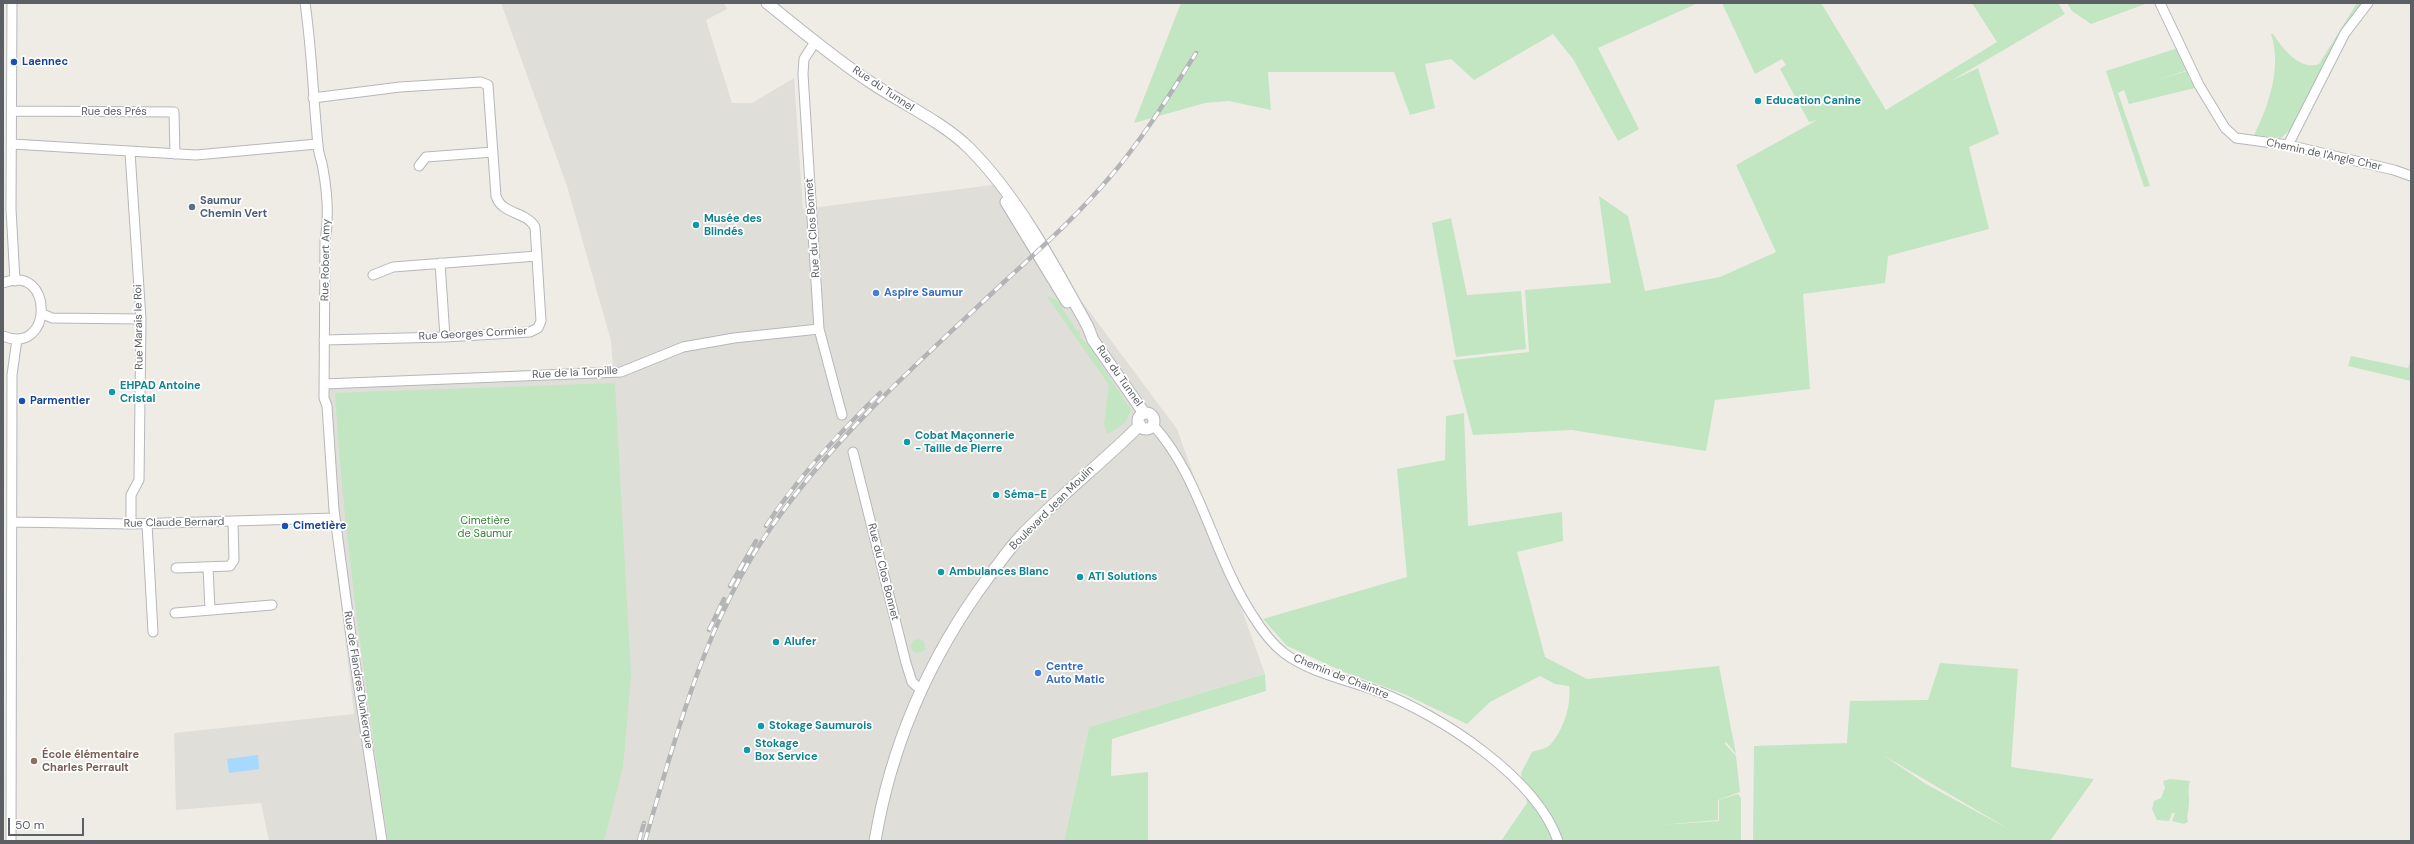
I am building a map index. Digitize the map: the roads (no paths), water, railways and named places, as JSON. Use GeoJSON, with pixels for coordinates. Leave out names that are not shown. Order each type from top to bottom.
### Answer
{"type":"FeatureCollection","features":[{"type":"Feature","properties":{"kind":"street"},"geometry":{"type":"LineString","coordinates":[[12,3],[8,88],[12,111],[12,144],[7,209],[15,281]]}},
{"type":"Feature","properties":{"kind":"street","name":"Rue Robert Amy"},"geometry":{"type":"LineString","coordinates":[[305,3],[312,50],[310,68],[317,144],[323,169],[327,223],[325,241],[324,384],[335,518]]}},
{"type":"Feature","properties":{"kind":"street","name":"Rue du Tunnel"},"geometry":{"type":"LineString","coordinates":[[767,3],[815,42],[872,83],[957,137],[970,148],[1011,200],[1043,247],[1093,340],[1144,413]]}},
{"type":"Feature","properties":{"kind":"street","name":"Chemin de l'Angle Cher"},"geometry":{"type":"LineString","coordinates":[[2160,3],[2199,85],[2225,128],[2236,138],[2288,145],[2394,170],[2411,176]]}},
{"type":"Feature","properties":{"kind":"street"},"geometry":{"type":"LineString","coordinates":[[2288,145],[2326,75],[2345,33],[2368,3]]}},
{"type":"Feature","properties":{"kind":"street","name":"Rue du Clos Bonnet"},"geometry":{"type":"LineString","coordinates":[[815,42],[804,59],[803,74],[819,329],[842,415]]}},
{"type":"Feature","properties":{"kind":"street","name":"Rue Georges Cormier"},"geometry":{"type":"LineString","coordinates":[[313,98],[400,87],[481,82],[488,85],[490,91],[493,152],[498,203],[501,207],[532,222],[535,227],[541,321],[538,328],[530,332],[445,337],[324,340]]}},
{"type":"Feature","properties":{"kind":"street","name":"Rue des Prés"},"geometry":{"type":"LineString","coordinates":[[12,111],[174,112],[175,154]]}},
{"type":"Feature","properties":{"kind":"street"},"geometry":{"type":"LineString","coordinates":[[12,144],[196,155],[317,144]]}},
{"type":"Feature","properties":{"kind":"street","name":"Rue Marais le Roi"},"geometry":{"type":"LineString","coordinates":[[130,152],[141,319],[139,480],[131,495],[131,524]]}},
{"type":"Feature","properties":{"kind":"street"},"geometry":{"type":"LineString","coordinates":[[419,166],[426,157],[493,152]]}},
{"type":"Feature","properties":{"kind":"street"},"geometry":{"type":"LineString","coordinates":[[373,275],[393,267],[537,256]]}},
{"type":"Feature","properties":{"kind":"street"},"geometry":{"type":"LineString","coordinates":[[440,263],[445,337]]}},
{"type":"Feature","properties":{"kind":"street"},"geometry":{"type":"LineString","coordinates":[[3,283],[15,281],[33,288],[41,300],[43,314],[34,331],[17,339],[3,336]]}},
{"type":"Feature","properties":{"kind":"street"},"geometry":{"type":"LineString","coordinates":[[43,314],[52,318],[141,319]]}},
{"type":"Feature","properties":{"kind":"street","name":"Rue de la Torpille"},"geometry":{"type":"LineString","coordinates":[[324,384],[621,372],[683,347],[734,338],[819,329]]}},
{"type":"Feature","properties":{"kind":"street"},"geometry":{"type":"LineString","coordinates":[[11,841],[7,821],[8,608],[13,522],[12,375],[17,339]]}},
{"type":"Feature","properties":{"kind":"street"},"geometry":{"type":"LineString","coordinates":[[1144,413],[1151,415],[1153,425],[1147,428],[1140,425],[1139,418],[1144,413]]}},
{"type":"Feature","properties":{"kind":"street","name":"Boulevard Jean Moulin"},"geometry":{"type":"LineString","coordinates":[[875,841],[880,815],[898,749],[920,689],[970,602],[1020,537],[1074,484],[1140,425]]}},
{"type":"Feature","properties":{"kind":"street","name":"Chemin de Chaintre"},"geometry":{"type":"LineString","coordinates":[[1153,425],[1165,438],[1181,464],[1228,572],[1244,603],[1272,642],[1284,654],[1299,662],[1423,712],[1460,735],[1494,760],[1528,792],[1540,805],[1558,841]]}},
{"type":"Feature","properties":{"kind":"street","name":"Rue du Clos Bonnet"},"geometry":{"type":"LineString","coordinates":[[852,452],[906,663],[912,682],[920,689]]}},
{"type":"Feature","properties":{"kind":"street","name":"Rue Claude Bernard"},"geometry":{"type":"LineString","coordinates":[[13,522],[147,524],[335,518]]}},
{"type":"Feature","properties":{"kind":"street","name":"Rue de Flandres Dunkerque"},"geometry":{"type":"LineString","coordinates":[[335,518],[382,841]]}},
{"type":"Feature","properties":{"kind":"street"},"geometry":{"type":"LineString","coordinates":[[176,568],[230,566],[234,560],[233,521]]}},
{"type":"Feature","properties":{"kind":"street"},"geometry":{"type":"LineString","coordinates":[[147,524],[153,632]]}},
{"type":"Feature","properties":{"kind":"street"},"geometry":{"type":"LineString","coordinates":[[208,567],[210,610]]}},
{"type":"Feature","properties":{"kind":"street"},"geometry":{"type":"LineString","coordinates":[[175,613],[272,605]]}},
{"type":"Feature","properties":{"kind":"water"},"geometry":{"type":"Polygon","coordinates":[[[258,755],[259,769],[229,773],[227,759],[258,755]]]}},
{"type":"Feature","properties":{"kind":"railway"},"geometry":{"type":"LineString","coordinates":[[645,841],[668,761],[694,681],[727,604],[746,567],[768,532],[793,497],[849,432],[910,370],[1058,232],[1097,192],[1144,133],[1196,53]]}},
{"type":"Feature","properties":{"kind":"railway"},"geometry":{"type":"LineString","coordinates":[[766,526],[791,490],[819,456],[880,393]]}},
{"type":"Feature","properties":{"kind":"railway"},"geometry":{"type":"LineString","coordinates":[[730,586],[756,541]]}},
{"type":"Feature","properties":{"kind":"railway"},"geometry":{"type":"LineString","coordinates":[[709,630],[724,599]]}},
{"type":"Feature","properties":{"kind":"railway"},"geometry":{"type":"LineString","coordinates":[[639,841],[644,823]]}},
{"type":"Feature","properties":{"kind":"place","name":"Laennec"},"geometry":{"type":"Point","coordinates":[14,62]}},
{"type":"Feature","properties":{"kind":"place","name":"Education Canine"},"geometry":{"type":"Point","coordinates":[1758,101]}},
{"type":"Feature","properties":{"kind":"place","name":"Saumur Chemin Vert"},"geometry":{"type":"Point","coordinates":[192,207]}},
{"type":"Feature","properties":{"kind":"place","name":"Musée des Blindés"},"geometry":{"type":"Point","coordinates":[696,225]}},
{"type":"Feature","properties":{"kind":"place","name":"Aspire Saumur"},"geometry":{"type":"Point","coordinates":[876,293]}},
{"type":"Feature","properties":{"kind":"place","name":"EHPAD Antoine Cristal"},"geometry":{"type":"Point","coordinates":[112,392]}},
{"type":"Feature","properties":{"kind":"place","name":"Parmentier"},"geometry":{"type":"Point","coordinates":[22,401]}},
{"type":"Feature","properties":{"kind":"place","name":"Cobat Maçonnerie - Taille de Pierre"},"geometry":{"type":"Point","coordinates":[907,442]}},
{"type":"Feature","properties":{"kind":"place","name":"Séma-E"},"geometry":{"type":"Point","coordinates":[996,495]}},
{"type":"Feature","properties":{"kind":"place","name":"Cimetière"},"geometry":{"type":"Point","coordinates":[285,526]}},
{"type":"Feature","properties":{"kind":"place","name":"Ambulances Blanc"},"geometry":{"type":"Point","coordinates":[941,572]}},
{"type":"Feature","properties":{"kind":"place","name":"ATI Solutions"},"geometry":{"type":"Point","coordinates":[1080,577]}},
{"type":"Feature","properties":{"kind":"place","name":"Alufer"},"geometry":{"type":"Point","coordinates":[776,642]}},
{"type":"Feature","properties":{"kind":"place","name":"Centre Auto Matic"},"geometry":{"type":"Point","coordinates":[1038,673]}},
{"type":"Feature","properties":{"kind":"place","name":"Stokage Saumurois"},"geometry":{"type":"Point","coordinates":[761,726]}},
{"type":"Feature","properties":{"kind":"place","name":"Stokage Box Service"},"geometry":{"type":"Point","coordinates":[747,750]}},
{"type":"Feature","properties":{"kind":"place","name":"École élémentaire Charles Perrault"},"geometry":{"type":"Point","coordinates":[34,761]}},
{"type":"Feature","properties":{"kind":"park label","name":"Cimetière de Saumur"},"geometry":{"type":"Point","coordinates":[485,527]}}]}
